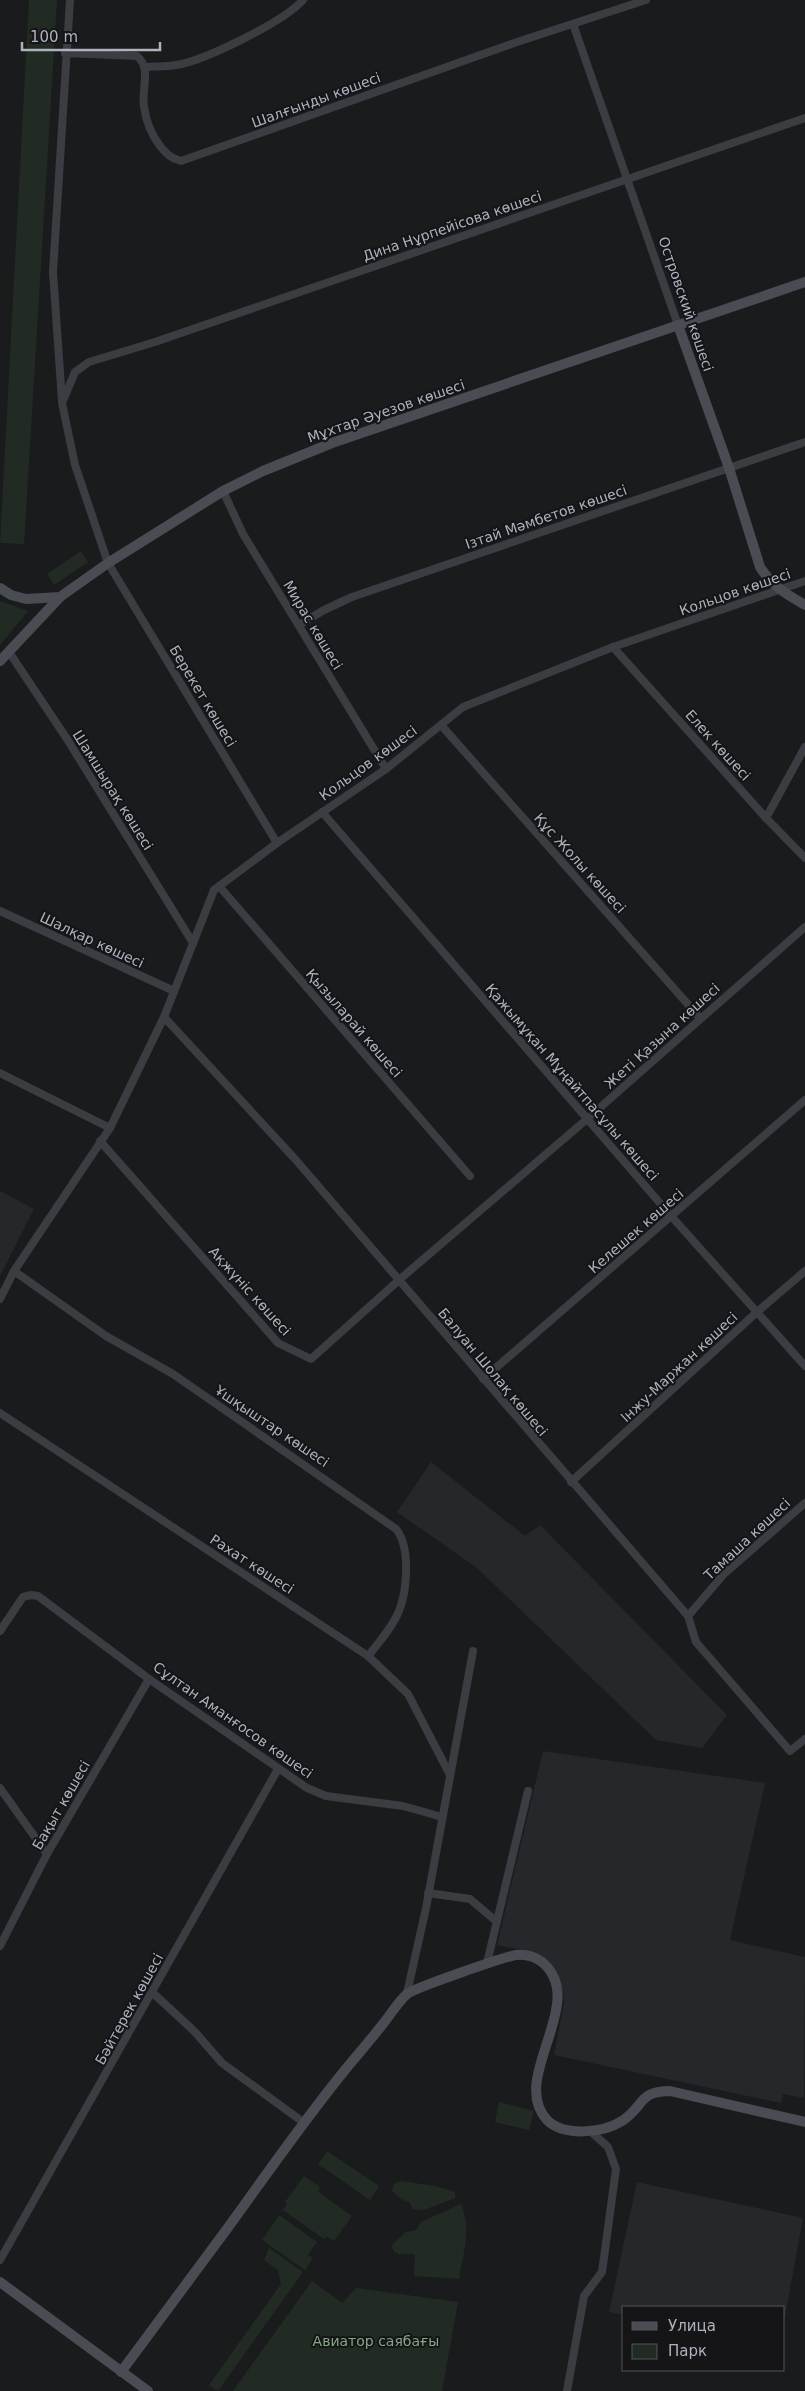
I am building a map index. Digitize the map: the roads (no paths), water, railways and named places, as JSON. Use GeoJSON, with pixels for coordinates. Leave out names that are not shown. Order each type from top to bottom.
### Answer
{"type":"FeatureCollection","features":[{"type":"Feature","properties":{"kind":"street","name":"Берекет көшесі"},"geometry":{"type":"LineString","coordinates":[[70,0],[65,53],[53,272],[62,403],[75,465],[108,563],[276,843]]}},
{"type":"Feature","properties":{"kind":"street"},"geometry":{"type":"LineString","coordinates":[[65,53],[137,56],[144,62],[145,67],[176,66],[207,55],[282,18],[303,0]]}},
{"type":"Feature","properties":{"kind":"street","name":"Шалғынды көшесі"},"geometry":{"type":"LineString","coordinates":[[145,67],[144,106],[149,127],[170,158],[181,161],[646,0]]}},
{"type":"Feature","properties":{"kind":"street","name":"Островский көшесі"},"geometry":{"type":"LineString","coordinates":[[573,24],[729,468],[760,567],[778,590]]}},
{"type":"Feature","properties":{"kind":"street","name":"Дина Нұрпейісова көшесі"},"geometry":{"type":"LineString","coordinates":[[62,403],[75,372],[89,362],[805,118]]}},
{"type":"Feature","properties":{"kind":"street","name":"Мұхтар Әуезов көшесі"},"geometry":{"type":"LineString","coordinates":[[0,662],[60,597],[108,563],[223,491],[263,471],[332,443],[805,282]]}},
{"type":"Feature","properties":{"kind":"street","name":"Ізтай Мәмбетов көшесі"},"geometry":{"type":"LineString","coordinates":[[299,625],[324,610],[352,597],[805,442]]}},
{"type":"Feature","properties":{"kind":"street","name":"Мирас көшесі"},"geometry":{"type":"LineString","coordinates":[[223,491],[243,534],[386,769]]}},
{"type":"Feature","properties":{"kind":"street","name":"Кольцов көшесі"},"geometry":{"type":"LineString","coordinates":[[0,1299],[14,1271],[100,1140],[110,1128],[164,1017],[214,890],[276,843],[386,769],[463,707],[613,647],[805,581]]}},
{"type":"Feature","properties":{"kind":"street"},"geometry":{"type":"LineString","coordinates":[[0,588],[11,595],[26,599],[60,597]]}},
{"type":"Feature","properties":{"kind":"street"},"geometry":{"type":"LineString","coordinates":[[778,590],[805,605]]}},
{"type":"Feature","properties":{"kind":"street","name":"Елек көшесі"},"geometry":{"type":"LineString","coordinates":[[613,647],[766,818],[805,858]]}},
{"type":"Feature","properties":{"kind":"street","name":"Шамшырақ көшесі"},"geometry":{"type":"LineString","coordinates":[[9,652],[67,739],[193,943]]}},
{"type":"Feature","properties":{"kind":"street","name":"Құс Жолы көшесі"},"geometry":{"type":"LineString","coordinates":[[441,725],[700,1018]]}},
{"type":"Feature","properties":{"kind":"street"},"geometry":{"type":"LineString","coordinates":[[766,818],[805,747]]}},
{"type":"Feature","properties":{"kind":"street","name":"Қажымұқан Мұңайтпасұлы көшесі"},"geometry":{"type":"LineString","coordinates":[[322,812],[672,1217],[805,1366]]}},
{"type":"Feature","properties":{"kind":"street","name":"Қызыларай көшесі"},"geometry":{"type":"LineString","coordinates":[[219,886],[470,1176]]}},
{"type":"Feature","properties":{"kind":"street","name":"Шалқар көшесі"},"geometry":{"type":"LineString","coordinates":[[0,911],[174,991]]}},
{"type":"Feature","properties":{"kind":"street","name":"Жеті Қазына көшесі"},"geometry":{"type":"LineString","coordinates":[[399,1280],[587,1119],[805,927]]}},
{"type":"Feature","properties":{"kind":"street","name":"Балуан Шолақ көшесі"},"geometry":{"type":"LineString","coordinates":[[164,1017],[295,1158],[688,1616],[696,1642],[790,1751],[805,1739]]}},
{"type":"Feature","properties":{"kind":"street"},"geometry":{"type":"LineString","coordinates":[[0,1073],[110,1128]]}},
{"type":"Feature","properties":{"kind":"street","name":"Келешек көшесі"},"geometry":{"type":"LineString","coordinates":[[483,1379],[805,1100]]}},
{"type":"Feature","properties":{"kind":"street","name":"Ақжүніс көшесі"},"geometry":{"type":"LineString","coordinates":[[100,1140],[278,1343],[290,1350],[311,1359],[399,1280]]}},
{"type":"Feature","properties":{"kind":"street","name":"Ұшқыштар көшесі"},"geometry":{"type":"LineString","coordinates":[[14,1271],[106,1336],[192,1388],[396,1529],[402,1537],[406,1552],[401,1605],[392,1624],[368,1656]]}},
{"type":"Feature","properties":{"kind":"street","name":"Інжу-Маржан көшесі"},"geometry":{"type":"LineString","coordinates":[[572,1482],[757,1312],[805,1271]]}},
{"type":"Feature","properties":{"kind":"street","name":"Рахат көшесі"},"geometry":{"type":"LineString","coordinates":[[0,1413],[368,1656],[408,1694],[450,1775]]}},
{"type":"Feature","properties":{"kind":"street","name":"Тамаша көшесі"},"geometry":{"type":"LineString","coordinates":[[688,1616],[724,1574],[805,1503]]}},
{"type":"Feature","properties":{"kind":"street","name":"Сұлтан Аманғосов көшесі"},"geometry":{"type":"LineString","coordinates":[[0,1631],[17,1603],[23,1597],[31,1594],[38,1596],[149,1678],[307,1788],[326,1796],[403,1806],[442,1817]]}},
{"type":"Feature","properties":{"kind":"street"},"geometry":{"type":"LineString","coordinates":[[122,2372],[303,2122],[408,1993],[473,1651]]}},
{"type":"Feature","properties":{"kind":"street","name":"Бақыт көшесі"},"geometry":{"type":"LineString","coordinates":[[0,1946],[47,1854],[149,1678]]}},
{"type":"Feature","properties":{"kind":"street","name":"Бәйтерек көшесі"},"geometry":{"type":"LineString","coordinates":[[0,2260],[153,1993],[278,1769]]}},
{"type":"Feature","properties":{"kind":"street"},"geometry":{"type":"LineString","coordinates":[[0,1788],[47,1854]]}},
{"type":"Feature","properties":{"kind":"street"},"geometry":{"type":"LineString","coordinates":[[487,1963],[528,1792]]}},
{"type":"Feature","properties":{"kind":"street"},"geometry":{"type":"LineString","coordinates":[[428,1893],[470,1899],[496,1921]]}},
{"type":"Feature","properties":{"kind":"street"},"geometry":{"type":"LineString","coordinates":[[408,1993],[510,1956],[526,1955],[541,1962],[551,1974],[556,1989],[556,2003],[537,2075],[536,2093],[542,2112],[553,2124],[570,2130],[588,2130],[618,2123],[631,2113],[647,2095],[661,2091],[670,2091],[805,2122]]}},
{"type":"Feature","properties":{"kind":"street"},"geometry":{"type":"LineString","coordinates":[[153,1993],[194,2032],[222,2063],[303,2122]]}},
{"type":"Feature","properties":{"kind":"street"},"geometry":{"type":"LineString","coordinates":[[567,2391],[584,2296],[602,2272],[616,2169],[608,2147],[588,2130]]}},
{"type":"Feature","properties":{"kind":"street"},"geometry":{"type":"LineString","coordinates":[[0,2282],[148,2391]]}},
{"type":"Feature","properties":{"kind":"park label","name":"Авиатор саябағы"},"geometry":{"type":"Point","coordinates":[376,2341]}}]}
